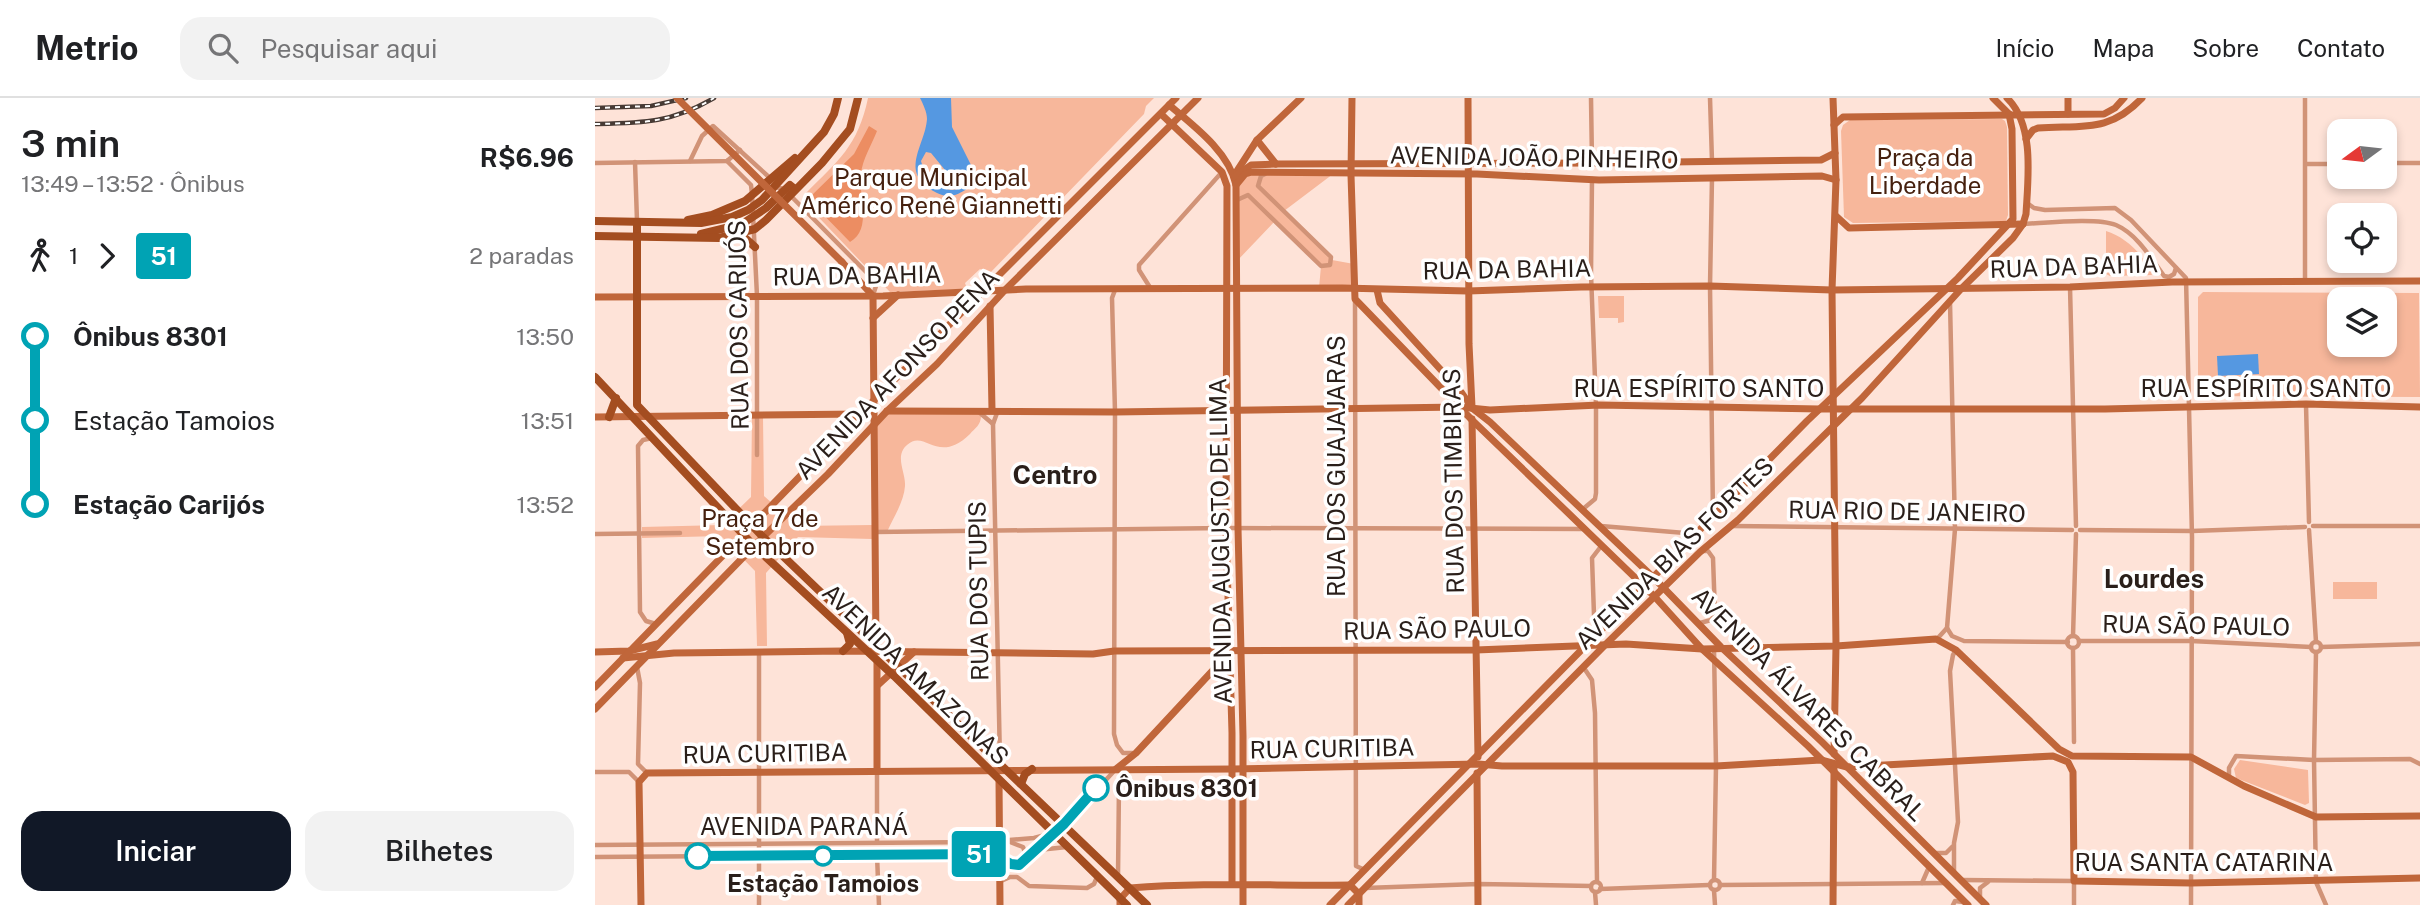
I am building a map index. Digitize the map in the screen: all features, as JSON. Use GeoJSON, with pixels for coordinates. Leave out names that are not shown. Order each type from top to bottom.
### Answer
{"type":"FeatureCollection","features":[{"type":"Feature","properties":{"kind":"main road"},"geometry":{"type":"LineString","coordinates":[[595,236],[719,238],[755,229],[824,132],[834,114],[838,98]]}},
{"type":"Feature","properties":{"kind":"main road"},"geometry":{"type":"LineString","coordinates":[[595,221],[715,222],[732,217],[822,163],[850,129],[858,98]]}},
{"type":"Feature","properties":{"kind":"main road"},"geometry":{"type":"LineString","coordinates":[[681,221],[731,209],[753,194],[783,187]]}},
{"type":"Feature","properties":{"kind":"main road"},"geometry":{"type":"LineString","coordinates":[[688,236],[731,228],[754,217],[783,187]]}},
{"type":"Feature","properties":{"kind":"main road"},"geometry":{"type":"LineString","coordinates":[[637,222],[636,399],[637,405],[648,416]]}},
{"type":"Feature","properties":{"kind":"main road"},"geometry":{"type":"LineString","coordinates":[[735,236],[745,238],[755,247]]}},
{"type":"Feature","properties":{"kind":"main road","name":"AVENIDA AMAZONAS"},"geometry":{"type":"LineString","coordinates":[[595,377],[754,547],[890,673],[1122,903]]}},
{"type":"Feature","properties":{"kind":"main road"},"geometry":{"type":"LineString","coordinates":[[608,417],[616,398]]}},
{"type":"Feature","properties":{"kind":"main road","name":"AVENIDA AMAZONAS"},"geometry":{"type":"LineString","coordinates":[[648,416],[763,537],[1147,905]]}},
{"type":"Feature","properties":{"kind":"main road"},"geometry":{"type":"LineString","coordinates":[[843,651],[850,644],[847,633]]}},
{"type":"Feature","properties":{"kind":"main road"},"geometry":{"type":"LineString","coordinates":[[1021,784],[1025,774],[1032,769]]}},
{"type":"Feature","properties":{"kind":"street"},"geometry":{"type":"LineString","coordinates":[[677,98],[873,296]]}},
{"type":"Feature","properties":{"kind":"street","name":"AVENIDA AFONSO PENA"},"geometry":{"type":"LineString","coordinates":[[595,687],[890,384],[1176,98]]}},
{"type":"Feature","properties":{"kind":"street","name":"AVENIDA AFONSO PENA"},"geometry":{"type":"LineString","coordinates":[[595,709],[937,363],[1005,290],[1198,98]]}},
{"type":"Feature","properties":{"kind":"street"},"geometry":{"type":"LineString","coordinates":[[1227,186],[1244,166],[1257,140],[1301,98]]}},
{"type":"Feature","properties":{"kind":"street","name":"RUA DOS GUAJAJARAS"},"geometry":{"type":"LineString","coordinates":[[1352,98],[1357,649],[1356,866],[1365,870]]}},
{"type":"Feature","properties":{"kind":"street","name":"RUA DOS TIMBIRAS"},"geometry":{"type":"LineString","coordinates":[[1468,98],[1468,291],[1478,759],[1478,905]]}},
{"type":"Feature","properties":{"kind":"street"},"geometry":{"type":"LineString","coordinates":[[1591,98],[1592,162]]}},
{"type":"Feature","properties":{"kind":"street"},"geometry":{"type":"LineString","coordinates":[[1710,98],[1712,161]]}},
{"type":"Feature","properties":{"kind":"street"},"geometry":{"type":"LineString","coordinates":[[1833,98],[1836,180],[1832,290],[1836,646],[1833,905]]}},
{"type":"Feature","properties":{"kind":"street"},"geometry":{"type":"LineString","coordinates":[[1993,98],[2009,114],[2012,130],[2013,219],[2007,226]]}},
{"type":"Feature","properties":{"kind":"street"},"geometry":{"type":"LineString","coordinates":[[2007,98],[2019,114],[2026,139],[2027,203],[2023,224]]}},
{"type":"Feature","properties":{"kind":"street"},"geometry":{"type":"LineString","coordinates":[[2068,98],[2068,114]]}},
{"type":"Feature","properties":{"kind":"street"},"geometry":{"type":"LineString","coordinates":[[1834,125],[1843,117],[2104,114],[2115,108],[2124,98]]}},
{"type":"Feature","properties":{"kind":"street"},"geometry":{"type":"LineString","coordinates":[[2026,139],[2038,128],[2106,124],[2119,119],[2142,98]]}},
{"type":"Feature","properties":{"kind":"street"},"geometry":{"type":"LineString","coordinates":[[2305,98],[2305,281]]}},
{"type":"Feature","properties":{"kind":"street"},"geometry":{"type":"LineString","coordinates":[[1169,105],[1208,140],[1234,177]]}},
{"type":"Feature","properties":{"kind":"street"},"geometry":{"type":"LineString","coordinates":[[2115,108],[2119,119]]}},
{"type":"Feature","properties":{"kind":"street"},"geometry":{"type":"LineString","coordinates":[[1161,114],[1222,172],[1227,186]]}},
{"type":"Feature","properties":{"kind":"street"},"geometry":{"type":"LineString","coordinates":[[690,161],[702,135],[713,125],[783,187],[877,282],[873,296],[876,645]]}},
{"type":"Feature","properties":{"kind":"street"},"geometry":{"type":"LineString","coordinates":[[1257,140],[1276,164]]}},
{"type":"Feature","properties":{"kind":"street"},"geometry":{"type":"LineString","coordinates":[[595,163],[727,161],[740,150]]}},
{"type":"Feature","properties":{"kind":"street","name":"AVENIDA JOÃO PINHEIRO"},"geometry":{"type":"LineString","coordinates":[[1223,158],[1244,166],[1821,160],[1835,153]]}},
{"type":"Feature","properties":{"kind":"street"},"geometry":{"type":"LineString","coordinates":[[727,161],[751,185],[753,194]]}},
{"type":"Feature","properties":{"kind":"street"},"geometry":{"type":"LineString","coordinates":[[635,162],[637,222]]}},
{"type":"Feature","properties":{"kind":"street"},"geometry":{"type":"LineString","coordinates":[[2397,163],[2420,163]]}},
{"type":"Feature","properties":{"kind":"street"},"geometry":{"type":"LineString","coordinates":[[2307,164],[2327,164]]}},
{"type":"Feature","properties":{"kind":"street"},"geometry":{"type":"LineString","coordinates":[[1151,289],[1139,270],[1139,265],[1222,172]]}},
{"type":"Feature","properties":{"kind":"street"},"geometry":{"type":"LineString","coordinates":[[1236,200],[1248,195],[1321,266],[1331,265],[1331,257],[1258,186],[1261,176],[1268,172]]}},
{"type":"Feature","properties":{"kind":"street","name":"AVENIDA JOÃO PINHEIRO"},"geometry":{"type":"LineString","coordinates":[[1236,186],[1245,174],[1268,172],[1351,175],[1469,174],[1592,179],[1822,176],[1836,180]]}},
{"type":"Feature","properties":{"kind":"street","name":"AVENIDA AUGUSTO DE LIMA"},"geometry":{"type":"LineString","coordinates":[[1234,177],[1243,905]]}},
{"type":"Feature","properties":{"kind":"street"},"geometry":{"type":"LineString","coordinates":[[1711,178],[1713,519]]}},
{"type":"Feature","properties":{"kind":"street"},"geometry":{"type":"LineString","coordinates":[[1583,509],[1595,499],[1596,493],[1596,405],[1591,287],[1592,179]]}},
{"type":"Feature","properties":{"kind":"street","name":"AVENIDA AUGUSTO DE LIMA"},"geometry":{"type":"LineString","coordinates":[[1227,186],[1226,528],[1233,769],[1232,883]]}},
{"type":"Feature","properties":{"kind":"street","name":"RUA DOS CARIJÓS"},"geometry":{"type":"LineString","coordinates":[[753,194],[757,296],[757,455]]}},
{"type":"Feature","properties":{"kind":"street"},"geometry":{"type":"LineString","coordinates":[[2027,203],[2034,208],[2045,209],[2115,208],[2131,220],[2186,278],[2192,531],[2191,905]]}},
{"type":"Feature","properties":{"kind":"street"},"geometry":{"type":"LineString","coordinates":[[1836,215],[1849,228],[2101,222],[2116,225],[2138,242],[2164,276],[2174,274],[2176,267]]}},
{"type":"Feature","properties":{"kind":"street","name":"AVENIDA BIAS FORTES"},"geometry":{"type":"LineString","coordinates":[[1348,905],[1654,596],[1730,526],[1740,523],[1862,398],[1961,289],[2013,238],[2023,224]]}},
{"type":"Feature","properties":{"kind":"street","name":"AVENIDA BIAS FORTES"},"geometry":{"type":"LineString","coordinates":[[1478,759],[1820,409],[1945,290],[2007,226]]}},
{"type":"Feature","properties":{"kind":"street","name":"RUA DA BAHIA"},"geometry":{"type":"LineString","coordinates":[[595,297],[873,296],[1005,290],[1355,288],[1468,291],[1710,286],[1945,290],[2070,288],[2186,282],[2419,281]]}},
{"type":"Feature","properties":{"kind":"street"},"geometry":{"type":"LineString","coordinates":[[849,295],[862,283]]}},
{"type":"Feature","properties":{"kind":"street"},"geometry":{"type":"LineString","coordinates":[[2070,288],[2076,530],[2073,636],[2068,642],[2073,648],[2074,742]]}},
{"type":"Feature","properties":{"kind":"street"},"geometry":{"type":"LineString","coordinates":[[1115,290],[1112,300],[1115,412],[1114,734],[1123,753],[1136,752]]}},
{"type":"Feature","properties":{"kind":"street","name":"AVENIDA ÁLVARES CABRAL"},"geometry":{"type":"LineString","coordinates":[[1377,290],[1380,303],[1461,392],[1472,408],[1664,587],[1718,647],[1823,743],[1983,903]]}},
{"type":"Feature","properties":{"kind":"street"},"geometry":{"type":"LineString","coordinates":[[968,293],[974,300]]}},
{"type":"Feature","properties":{"kind":"street"},"geometry":{"type":"LineString","coordinates":[[873,318],[898,295]]}},
{"type":"Feature","properties":{"kind":"street","name":"AVENIDA ÁLVARES CABRAL"},"geometry":{"type":"LineString","coordinates":[[1355,299],[1472,419],[1654,596],[1702,649],[1821,760],[1834,768],[1968,905]]}},
{"type":"Feature","properties":{"kind":"street"},"geometry":{"type":"LineString","coordinates":[[1950,302],[1955,529],[1947,628],[1936,639],[1956,650],[2059,749],[2071,756],[2191,757],[2316,817],[2420,816]]}},
{"type":"Feature","properties":{"kind":"street"},"geometry":{"type":"LineString","coordinates":[[967,307],[979,303],[990,306]]}},
{"type":"Feature","properties":{"kind":"street","name":"RUA DOS TUPIS"},"geometry":{"type":"LineString","coordinates":[[990,306],[995,412],[993,424],[1002,767]]}},
{"type":"Feature","properties":{"kind":"street"},"geometry":{"type":"LineString","coordinates":[[875,374],[878,381],[890,384]]}},
{"type":"Feature","properties":{"kind":"street"},"geometry":{"type":"LineString","coordinates":[[904,394],[903,405],[911,412]]}},
{"type":"Feature","properties":{"kind":"street"},"geometry":{"type":"LineString","coordinates":[[1862,398],[1862,405],[1866,408]]}},
{"type":"Feature","properties":{"kind":"street"},"geometry":{"type":"LineString","coordinates":[[2307,404],[2309,526],[2316,642],[2321,647],[2316,652],[2316,882],[2326,905]]}},
{"type":"Feature","properties":{"kind":"street","name":"RUA ESPÍRITO SANTO"},"geometry":{"type":"LineString","coordinates":[[887,411],[980,413],[1460,407],[1490,410],[1596,405],[2075,410],[2307,404],[2420,407]]}},
{"type":"Feature","properties":{"kind":"street"},"geometry":{"type":"LineString","coordinates":[[980,413],[993,424]]}},
{"type":"Feature","properties":{"kind":"street"},"geometry":{"type":"LineString","coordinates":[[595,417],[861,414]]}},
{"type":"Feature","properties":{"kind":"street"},"geometry":{"type":"LineString","coordinates":[[652,438],[643,440],[638,446],[638,533],[640,612],[646,621],[656,624]]}},
{"type":"Feature","properties":{"kind":"street"},"geometry":{"type":"LineString","coordinates":[[1713,498],[1718,504],[1725,506]]}},
{"type":"Feature","properties":{"kind":"street","name":"RUA RIO DE JANEIRO"},"geometry":{"type":"LineString","coordinates":[[1740,523],[1835,529],[2192,531],[2309,526],[2420,526]]}},
{"type":"Feature","properties":{"kind":"street"},"geometry":{"type":"LineString","coordinates":[[1600,526],[1697,534]]}},
{"type":"Feature","properties":{"kind":"street"},"geometry":{"type":"LineString","coordinates":[[875,532],[1226,528],[1585,529]]}},
{"type":"Feature","properties":{"kind":"street"},"geometry":{"type":"LineString","coordinates":[[595,534],[680,533]]}},
{"type":"Feature","properties":{"kind":"street"},"geometry":{"type":"LineString","coordinates":[[1602,545],[1592,558],[1594,615],[1598,621],[1609,624]]}},
{"type":"Feature","properties":{"kind":"street"},"geometry":{"type":"LineString","coordinates":[[1699,623],[1711,620],[1715,614],[1713,558],[1708,551],[1700,552]]}},
{"type":"Feature","properties":{"kind":"street","name":"RUA SÃO PAULO"},"geometry":{"type":"LineString","coordinates":[[1947,628],[1952,636],[1964,641],[2068,642]]}},
{"type":"Feature","properties":{"kind":"street"},"geometry":{"type":"LineString","coordinates":[[1621,629],[1620,637],[1626,644]]}},
{"type":"Feature","properties":{"kind":"street"},"geometry":{"type":"LineString","coordinates":[[666,635],[674,653]]}},
{"type":"Feature","properties":{"kind":"street"},"geometry":{"type":"LineString","coordinates":[[2073,636],[2079,642],[2073,648]]}},
{"type":"Feature","properties":{"kind":"street","name":"RUA SÃO PAULO"},"geometry":{"type":"LineString","coordinates":[[622,658],[674,653],[998,651],[1093,654],[1114,651],[1476,650],[1626,644],[1702,649],[1836,646],[1936,639]]}},
{"type":"Feature","properties":{"kind":"street","name":"RUA SÃO PAULO"},"geometry":{"type":"LineString","coordinates":[[2079,642],[2191,641],[2311,647]]}},
{"type":"Feature","properties":{"kind":"street"},"geometry":{"type":"LineString","coordinates":[[2316,642],[2311,647],[2316,652]]}},
{"type":"Feature","properties":{"kind":"street","name":"RUA SÃO PAULO"},"geometry":{"type":"LineString","coordinates":[[2321,647],[2420,643]]}},
{"type":"Feature","properties":{"kind":"street"},"geometry":{"type":"LineString","coordinates":[[598,652],[629,651],[658,644]]}},
{"type":"Feature","properties":{"kind":"street"},"geometry":{"type":"LineString","coordinates":[[1709,886],[1714,880],[1714,660],[1718,647]]}},
{"type":"Feature","properties":{"kind":"street"},"geometry":{"type":"LineString","coordinates":[[1954,873],[1954,843],[1958,822],[1957,762],[1950,671],[1956,650]]}},
{"type":"Feature","properties":{"kind":"street"},"geometry":{"type":"LineString","coordinates":[[598,652],[611,663],[611,671]]}},
{"type":"Feature","properties":{"kind":"street"},"geometry":{"type":"LineString","coordinates":[[878,685],[915,652]]}},
{"type":"Feature","properties":{"kind":"street"},"geometry":{"type":"LineString","coordinates":[[1023,863],[1115,769],[1136,752],[1230,652]]}},
{"type":"Feature","properties":{"kind":"street"},"geometry":{"type":"LineString","coordinates":[[759,653],[759,905]]}},
{"type":"Feature","properties":{"kind":"street"},"geometry":{"type":"LineString","coordinates":[[877,661],[877,842]]}},
{"type":"Feature","properties":{"kind":"street"},"geometry":{"type":"LineString","coordinates":[[637,666],[640,683],[638,764],[647,773]]}},
{"type":"Feature","properties":{"kind":"street"},"geometry":{"type":"LineString","coordinates":[[1583,667],[1592,680],[1596,767],[1596,903]]}},
{"type":"Feature","properties":{"kind":"street"},"geometry":{"type":"LineString","coordinates":[[1821,760],[1823,743]]}},
{"type":"Feature","properties":{"kind":"street"},"geometry":{"type":"LineString","coordinates":[[2053,756],[2059,749]]}},
{"type":"Feature","properties":{"kind":"street"},"geometry":{"type":"LineString","coordinates":[[1136,752],[1135,763],[1139,769]]}},
{"type":"Feature","properties":{"kind":"street"},"geometry":{"type":"LineString","coordinates":[[1834,768],[2053,756],[2064,759],[2073,772],[2074,905]]}},
{"type":"Feature","properties":{"kind":"street"},"geometry":{"type":"LineString","coordinates":[[2230,778],[2229,768],[2236,756],[2314,760],[2410,759],[2420,764]]}},
{"type":"Feature","properties":{"kind":"street","name":"RUA CURITIBA"},"geometry":{"type":"LineString","coordinates":[[639,782],[647,773],[989,770],[1002,767],[1243,769],[1469,764],[1478,759],[1487,764],[1716,766],[1821,760]]}},
{"type":"Feature","properties":{"kind":"street"},"geometry":{"type":"LineString","coordinates":[[595,772],[629,772],[638,764]]}},
{"type":"Feature","properties":{"kind":"street"},"geometry":{"type":"LineString","coordinates":[[1330,905],[1469,764]]}},
{"type":"Feature","properties":{"kind":"street"},"geometry":{"type":"LineString","coordinates":[[1118,877],[1119,785],[1126,770]]}},
{"type":"Feature","properties":{"kind":"street"},"geometry":{"type":"LineString","coordinates":[[629,772],[639,782],[641,905]]}},
{"type":"Feature","properties":{"kind":"street"},"geometry":{"type":"LineString","coordinates":[[999,780],[1000,905]]}},
{"type":"Feature","properties":{"kind":"street","name":"AVENIDA PARANÁ"},"geometry":{"type":"LineString","coordinates":[[595,845],[999,841],[1054,833]]}},
{"type":"Feature","properties":{"kind":"street"},"geometry":{"type":"LineString","coordinates":[[999,841],[1023,847],[1026,855],[1023,863]]}},
{"type":"Feature","properties":{"kind":"street"},"geometry":{"type":"LineString","coordinates":[[1932,852],[1941,855],[1946,853],[1954,843]]}},
{"type":"Feature","properties":{"kind":"street"},"geometry":{"type":"LineString","coordinates":[[1037,850],[1067,848]]}},
{"type":"Feature","properties":{"kind":"street","name":"AVENIDA PARANÁ"},"geometry":{"type":"LineString","coordinates":[[595,857],[993,854],[1011,864],[1023,863]]}},
{"type":"Feature","properties":{"kind":"street"},"geometry":{"type":"LineString","coordinates":[[877,855],[879,905]]}},
{"type":"Feature","properties":{"kind":"street"},"geometry":{"type":"LineString","coordinates":[[1923,883],[1929,866]]}},
{"type":"Feature","properties":{"kind":"street"},"geometry":{"type":"LineString","coordinates":[[999,882],[1017,877],[1029,886],[1087,888],[1094,884],[1097,876]]}},
{"type":"Feature","properties":{"kind":"street","name":"RUA SANTA CATARINA"},"geometry":{"type":"LineString","coordinates":[[1960,880],[2190,883],[2420,878]]}},
{"type":"Feature","properties":{"kind":"street"},"geometry":{"type":"LineString","coordinates":[[1714,880],[1720,885]]}},
{"type":"Feature","properties":{"kind":"street"},"geometry":{"type":"LineString","coordinates":[[1983,903],[1980,888],[1989,881]]}},
{"type":"Feature","properties":{"kind":"street"},"geometry":{"type":"LineString","coordinates":[[1122,903],[1131,888],[1232,883],[1350,885],[1361,891],[1478,884],[1709,886],[1714,890],[1715,905]]}},
{"type":"Feature","properties":{"kind":"street"},"geometry":{"type":"LineString","coordinates":[[1714,890],[1720,885],[1946,883]]}},
{"type":"Feature","properties":{"kind":"street"},"geometry":{"type":"LineString","coordinates":[[1359,905],[1361,891]]}},
{"type":"Feature","properties":{"kind":"street"},"geometry":{"type":"LineString","coordinates":[[1953,905],[1959,900],[1968,905]]}},
{"type":"Feature","properties":{"kind":"green space","name":"Parque Municipal Américo Renê Giannetti"},"geometry":{"type":"Polygon","coordinates":[[[868,98],[1154,98],[1146,106],[1144,114],[989,274],[980,269],[965,283],[967,289],[890,292],[804,202],[805,194],[837,162],[852,141],[859,129],[868,98]]]}},
{"type":"Feature","properties":{"kind":"green space","name":"Praça da Liberdade"},"geometry":{"type":"Polygon","coordinates":[[[2002,119],[2007,127],[2006,221],[1853,223],[1844,217],[1841,131],[1843,125],[1850,120],[2002,119]]]}},
{"type":"Feature","properties":{"kind":"green space"},"geometry":{"type":"Polygon","coordinates":[[[1245,174],[1333,174],[1284,211],[1332,260],[1354,264],[1355,288],[1319,288],[1321,266],[1275,221],[1236,262],[1236,185],[1245,174]]]}},
{"type":"Feature","properties":{"kind":"green space"},"geometry":{"type":"Polygon","coordinates":[[[2106,231],[2134,248],[2152,275],[2106,274],[2106,231]]]}},
{"type":"Feature","properties":{"kind":"green space"},"geometry":{"type":"Polygon","coordinates":[[[2203,292],[2327,293],[2327,357],[2397,357],[2397,293],[2419,293],[2420,397],[2198,396],[2198,297],[2203,292]]]}},
{"type":"Feature","properties":{"kind":"green space"},"geometry":{"type":"Polygon","coordinates":[[[1598,296],[1624,296],[1624,322],[1618,323],[1618,318],[1599,318],[1598,296]]]}},
{"type":"Feature","properties":{"kind":"green space"},"geometry":{"type":"Polygon","coordinates":[[[885,413],[979,413],[981,419],[970,434],[949,447],[914,441],[903,449],[901,465],[905,486],[900,504],[887,532],[875,532],[875,425],[885,413]]]}},
{"type":"Feature","properties":{"kind":"green space","name":"Praça 7 de Setembro"},"geometry":{"type":"Polygon","coordinates":[[[752,417],[763,417],[764,496],[798,526],[872,525],[872,539],[798,537],[766,573],[767,646],[757,646],[755,571],[721,536],[642,538],[642,527],[722,525],[751,497],[752,417]]]}},
{"type":"Feature","properties":{"kind":"green space"},"geometry":{"type":"Polygon","coordinates":[[[2333,582],[2377,582],[2377,599],[2333,599],[2333,582]]]}},
{"type":"Feature","properties":{"kind":"green space"},"geometry":{"type":"Polygon","coordinates":[[[2240,760],[2308,770],[2309,803],[2305,805],[2236,778],[2234,769],[2240,760]]]}},
{"type":"Feature","properties":{"kind":"shaded area"},"geometry":{"type":"Polygon","coordinates":[[[869,126],[877,131],[862,169],[863,221],[857,236],[850,242],[811,202],[811,196],[854,154],[869,126]]]}},
{"type":"Feature","properties":{"kind":"water"},"geometry":{"type":"Polygon","coordinates":[[[920,98],[951,98],[952,127],[971,165],[968,188],[957,194],[945,196],[937,193],[918,177],[916,159],[927,119],[920,98]],[[926,152],[921,161],[926,173],[941,187],[954,190],[960,188],[959,179],[945,170],[931,153],[926,152]]]}},
{"type":"Feature","properties":{"kind":"water"},"geometry":{"type":"Polygon","coordinates":[[[2258,354],[2259,374],[2218,376],[2217,356],[2258,354]]]}},
{"type":"Feature","properties":{"kind":"railway"},"geometry":{"type":"LineString","coordinates":[[595,108],[651,106],[686,98]]}},
{"type":"Feature","properties":{"kind":"railway"},"geometry":{"type":"LineString","coordinates":[[595,124],[670,117],[714,98]]}},
{"type":"Feature","properties":{"kind":"bus line","name":"51"},"geometry":{"type":"LineString","coordinates":[[698,856],[993,854],[1011,864],[1019,865],[1064,824],[1096,788]]}},
{"type":"Feature","properties":{"kind":"place","name":"Ônibus 8301"},"geometry":{"type":"Point","coordinates":[1096,788]}},
{"type":"Feature","properties":{"kind":"place","name":"Estação Tamoios"},"geometry":{"type":"Point","coordinates":[823,856]}},
{"type":"Feature","properties":{"kind":"district","name":"Centro"},"geometry":{"type":"Point","coordinates":[1055,474]}},
{"type":"Feature","properties":{"kind":"district","name":"Lourdes"},"geometry":{"type":"Point","coordinates":[2154,578]}}]}
